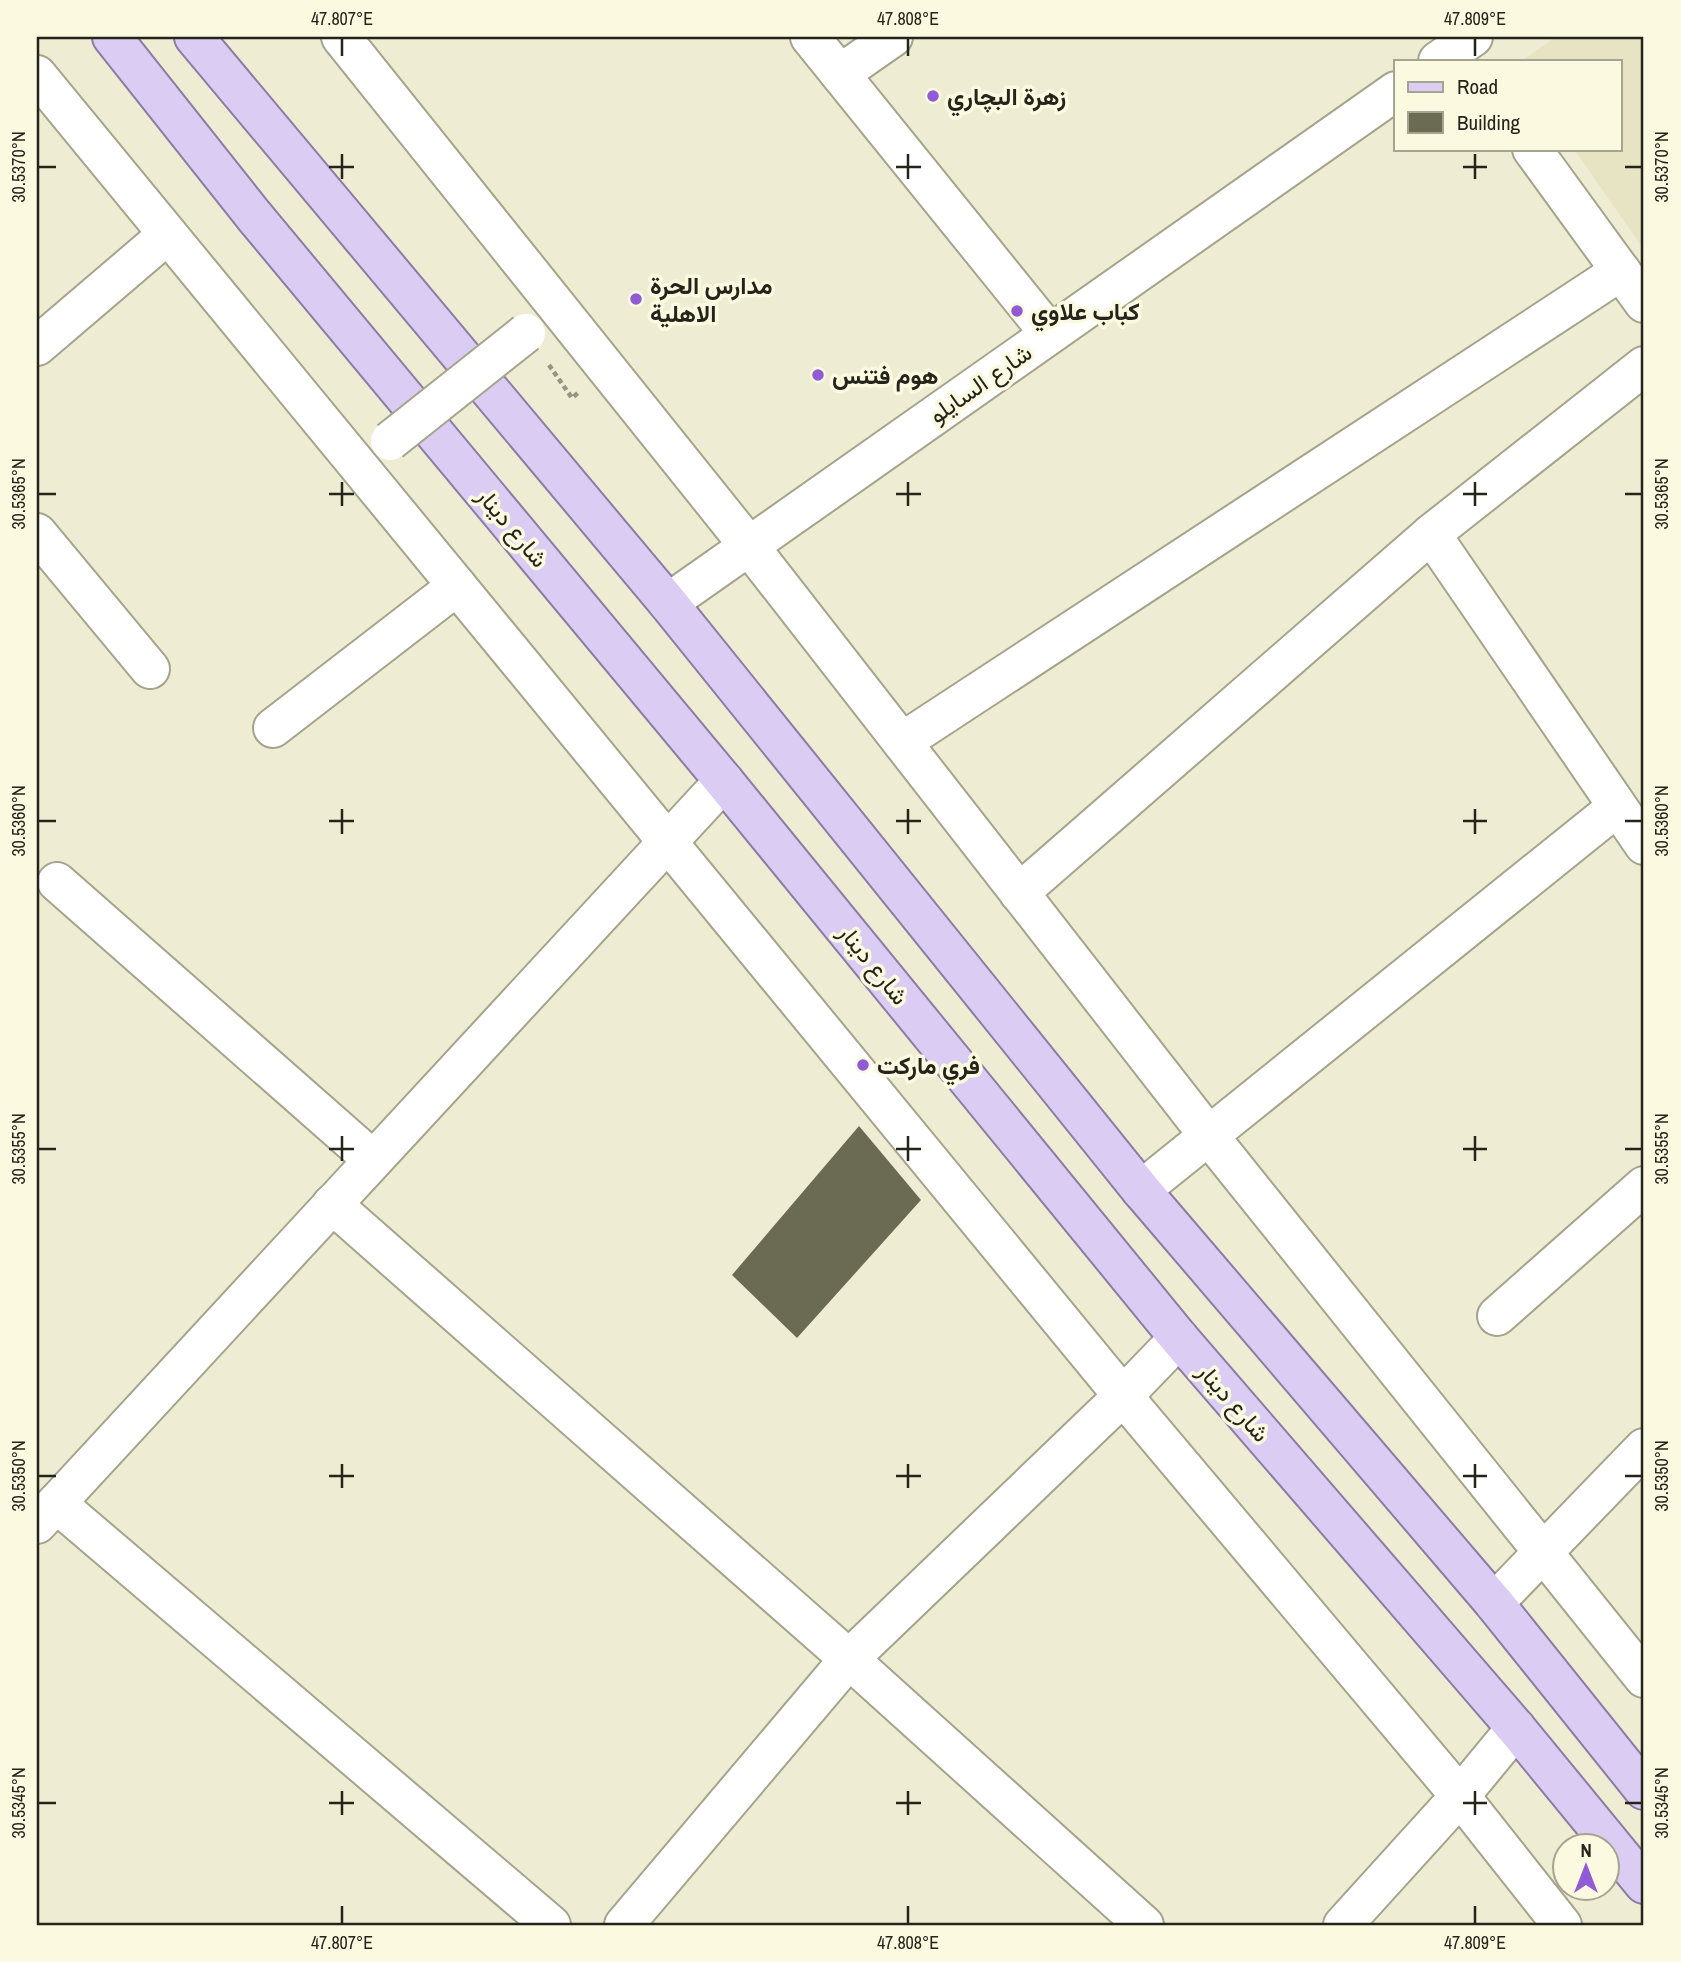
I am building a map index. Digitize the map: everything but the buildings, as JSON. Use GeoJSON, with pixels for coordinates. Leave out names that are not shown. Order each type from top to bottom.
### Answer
{"type":"FeatureCollection","features":[{"type":"Feature","properties":{"kind":"main road","name":"شارع دينار"},"geometry":{"type":"LineString","coordinates":[[112,37],[254,216],[724,781],[1179,1338],[1516,1728],[1644,1884]]}},
{"type":"Feature","properties":{"kind":"main road"},"geometry":{"type":"LineString","coordinates":[[194,37],[668,603],[1141,1191],[1494,1603],[1644,1790]]}},
{"type":"Feature","properties":{"kind":"street"},"geometry":{"type":"LineString","coordinates":[[341,37],[749,546],[1209,1136],[1644,1678]]}},
{"type":"Feature","properties":{"kind":"street"},"geometry":{"type":"LineString","coordinates":[[810,37],[1050,334]]}},
{"type":"Feature","properties":{"kind":"street"},"geometry":{"type":"LineString","coordinates":[[840,74],[893,37]]}},
{"type":"Feature","properties":{"kind":"street"},"geometry":{"type":"LineString","coordinates":[[37,75],[1123,1396],[1460,1796],[1562,1925]]}},
{"type":"Feature","properties":{"kind":"street","name":"شارع السايلو"},"geometry":{"type":"LineString","coordinates":[[668,603],[1394,92]]}},
{"type":"Feature","properties":{"kind":"street"},"geometry":{"type":"LineString","coordinates":[[1533,150],[1644,303]]}},
{"type":"Feature","properties":{"kind":"street"},"geometry":{"type":"LineString","coordinates":[[37,346],[167,235]]}},
{"type":"Feature","properties":{"kind":"street"},"geometry":{"type":"LineString","coordinates":[[902,742],[1621,271]]}},
{"type":"Feature","properties":{"kind":"street"},"geometry":{"type":"LineString","coordinates":[[390,441],[526,333]]}},
{"type":"Feature","properties":{"kind":"street"},"geometry":{"type":"LineString","coordinates":[[1020,893],[1431,534],[1644,366]]}},
{"type":"Feature","properties":{"kind":"street"},"geometry":{"type":"LineString","coordinates":[[37,533],[150,669]]}},
{"type":"Feature","properties":{"kind":"street"},"geometry":{"type":"LineString","coordinates":[[1431,534],[1644,845]]}},
{"type":"Feature","properties":{"kind":"street"},"geometry":{"type":"LineString","coordinates":[[273,728],[457,586]]}},
{"type":"Feature","properties":{"kind":"street"},"geometry":{"type":"LineString","coordinates":[[551,1925],[46,1513],[724,781]]}},
{"type":"Feature","properties":{"kind":"street"},"geometry":{"type":"LineString","coordinates":[[1141,1191],[1617,807]]}},
{"type":"Feature","properties":{"kind":"street"},"geometry":{"type":"LineString","coordinates":[[57,882],[373,1160]]}},
{"type":"Feature","properties":{"kind":"street"},"geometry":{"type":"LineString","coordinates":[[1497,1315],[1644,1186]]}},
{"type":"Feature","properties":{"kind":"street"},"geometry":{"type":"LineString","coordinates":[[332,1204],[849,1659],[1144,1925]]}},
{"type":"Feature","properties":{"kind":"street"},"geometry":{"type":"LineString","coordinates":[[624,1925],[849,1659],[1123,1396],[1179,1338]]}},
{"type":"Feature","properties":{"kind":"street"},"geometry":{"type":"LineString","coordinates":[[1494,1603],[1644,1448]]}},
{"type":"Feature","properties":{"kind":"street"},"geometry":{"type":"LineString","coordinates":[[1343,1925],[1460,1796],[1516,1728]]}},
{"type":"Feature","properties":{"kind":"shaded area"},"geometry":{"type":"Polygon","coordinates":[[[1556,37],[1644,37],[1644,250],[1575,150],[1622,150],[1622,60],[1522,60],[1556,37]]]}},
{"type":"Feature","properties":{"kind":"place","name":"زهرة البچاري"},"geometry":{"type":"Point","coordinates":[933,96]}},
{"type":"Feature","properties":{"kind":"place","name":"مدارس الحرة الاهلية"},"geometry":{"type":"Point","coordinates":[636,299]}},
{"type":"Feature","properties":{"kind":"place","name":"كباب علاوي"},"geometry":{"type":"Point","coordinates":[1017,311]}},
{"type":"Feature","properties":{"kind":"place","name":"هوم فتنس"},"geometry":{"type":"Point","coordinates":[818,375]}},
{"type":"Feature","properties":{"kind":"place","name":"فري ماركت"},"geometry":{"type":"Point","coordinates":[863,1065]}}]}
